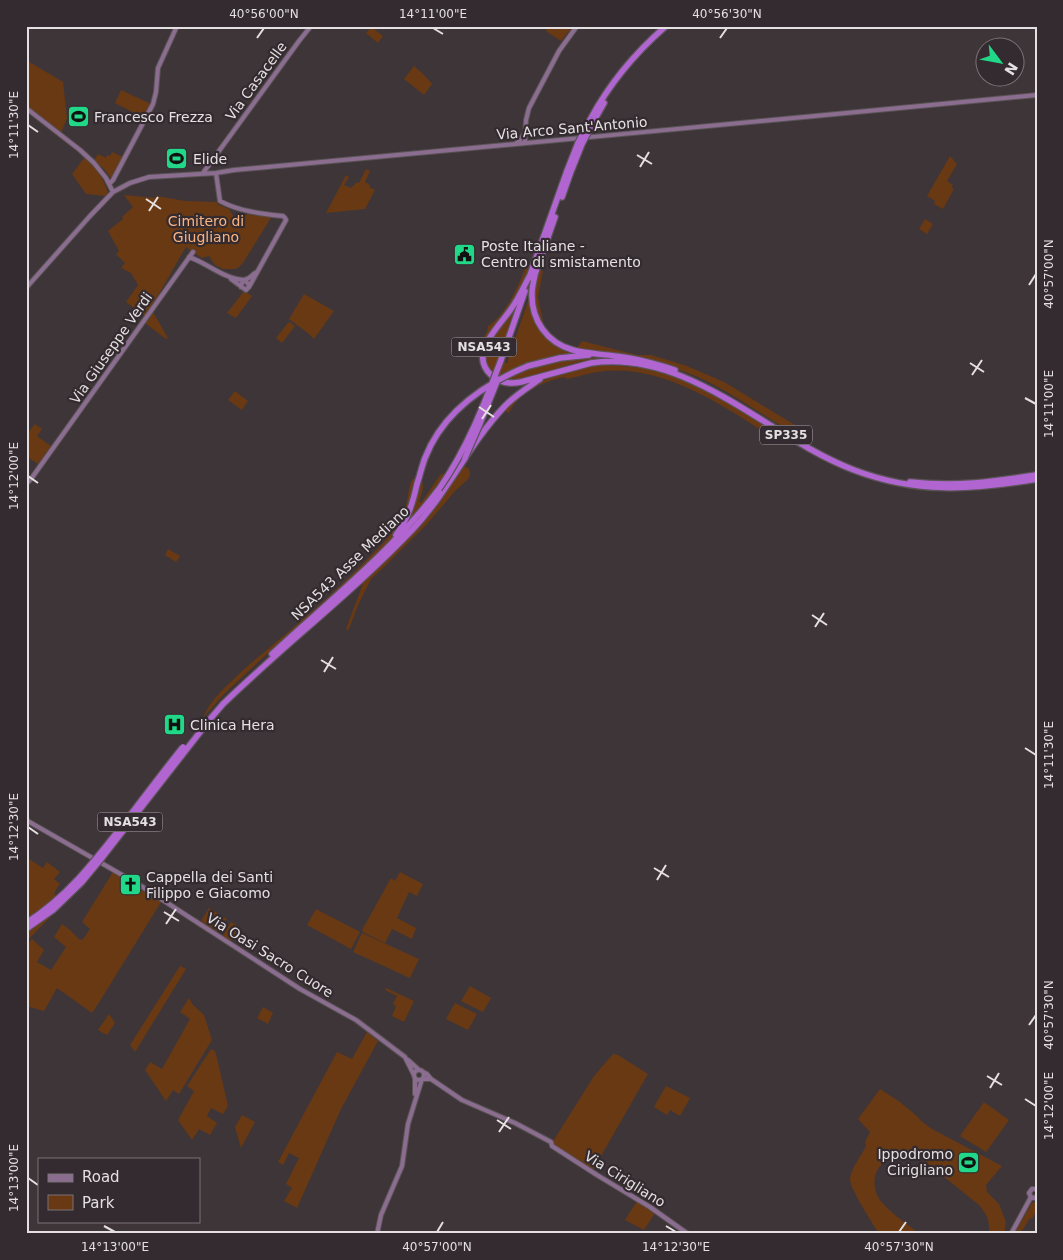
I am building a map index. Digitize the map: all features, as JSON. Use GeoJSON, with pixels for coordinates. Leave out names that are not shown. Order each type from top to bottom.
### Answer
{"type":"FeatureCollection","features":[{"type":"Feature","properties":{"kind":"highway"},"geometry":{"type":"LineString","coordinates":[[618,79],[637,53],[666,26]]}},
{"type":"Feature","properties":{"kind":"highway"},"geometry":{"type":"LineString","coordinates":[[618,79],[647,48],[672,26]]}},
{"type":"Feature","properties":{"kind":"highway","name":"NSA543 Asse Mediano"},"geometry":{"type":"LineString","coordinates":[[222,703],[414,528],[465,458],[481,422],[503,361],[578,143],[618,79]]}},
{"type":"Feature","properties":{"kind":"highway","name":"NSA543"},"geometry":{"type":"LineString","coordinates":[[533,274],[532,293],[535,316],[545,334],[561,346],[583,354]]}},
{"type":"Feature","properties":{"kind":"highway","name":"NSA543"},"geometry":{"type":"LineString","coordinates":[[533,274],[510,311],[488,340],[482,354],[484,365],[488,372],[504,382],[513,383],[543,376]]}},
{"type":"Feature","properties":{"kind":"highway","name":"NSA543"},"geometry":{"type":"LineString","coordinates":[[385,551],[406,520],[426,458],[440,430],[455,412],[476,393],[528,366],[583,354]]}},
{"type":"Feature","properties":{"kind":"highway","name":"SP335"},"geometry":{"type":"LineString","coordinates":[[583,354],[601,354],[646,361],[697,378],[805,442],[856,467],[884,476],[905,481],[950,484],[989,482],[1037,475]]}},
{"type":"Feature","properties":{"kind":"highway","name":"NSA543 Asse Mediano"},"geometry":{"type":"LineString","coordinates":[[26,929],[53,910],[82,882],[237,685],[385,551],[441,491],[470,436],[503,361]]}},
{"type":"Feature","properties":{"kind":"highway","name":"SP335"},"geometry":{"type":"LineString","coordinates":[[543,376],[602,362],[625,362],[674,374],[715,392],[809,449],[831,460],[876,478],[906,485],[935,488],[970,488],[1037,479]]}},
{"type":"Feature","properties":{"kind":"highway","name":"NSA543"},"geometry":{"type":"LineString","coordinates":[[465,458],[504,406],[543,376]]}},
{"type":"Feature","properties":{"kind":"highway"},"geometry":{"type":"LineString","coordinates":[[26,923],[51,906],[77,881],[206,718],[222,703]]}},
{"type":"Feature","properties":{"kind":"street"},"geometry":{"type":"LineString","coordinates":[[109,184],[113,180],[151,109],[156,95],[158,68],[177,26]]}},
{"type":"Feature","properties":{"kind":"street","name":"Via Casacelle"},"geometry":{"type":"LineString","coordinates":[[202,174],[311,26]]}},
{"type":"Feature","properties":{"kind":"street"},"geometry":{"type":"LineString","coordinates":[[524,143],[527,114],[535,95],[559,51],[578,26]]}},
{"type":"Feature","properties":{"kind":"street","name":"Via Arco Sant'Antonio"},"geometry":{"type":"LineString","coordinates":[[113,192],[130,183],[146,178],[216,173],[1037,95]]}},
{"type":"Feature","properties":{"kind":"street"},"geometry":{"type":"LineString","coordinates":[[26,108],[80,150],[101,171],[113,192],[26,288]]}},
{"type":"Feature","properties":{"kind":"street"},"geometry":{"type":"LineString","coordinates":[[524,133],[528,139],[534,142]]}},
{"type":"Feature","properties":{"kind":"street"},"geometry":{"type":"LineString","coordinates":[[515,144],[524,133]]}},
{"type":"Feature","properties":{"kind":"street"},"geometry":{"type":"LineString","coordinates":[[189,257],[225,275],[246,290],[286,224],[286,218],[283,216],[248,210],[220,201],[216,173]]}},
{"type":"Feature","properties":{"kind":"street","name":"Via Giuseppe Verdi"},"geometry":{"type":"LineString","coordinates":[[26,484],[193,252]]}},
{"type":"Feature","properties":{"kind":"street"},"geometry":{"type":"LineString","coordinates":[[241,287],[244,280],[259,269]]}},
{"type":"Feature","properties":{"kind":"street"},"geometry":{"type":"LineString","coordinates":[[225,275],[248,282],[249,287]]}},
{"type":"Feature","properties":{"kind":"street","name":"Via Oasi Sacro Cuore"},"geometry":{"type":"LineString","coordinates":[[26,820],[138,884],[300,990],[356,1020],[405,1057],[414,1076],[415,1100]]}},
{"type":"Feature","properties":{"kind":"street","name":"Via Cirigliano"},"geometry":{"type":"LineString","coordinates":[[405,1057],[431,1079],[462,1100],[515,1123],[551,1142],[552,1146],[650,1207],[688,1234]]}},
{"type":"Feature","properties":{"kind":"street"},"geometry":{"type":"LineString","coordinates":[[422,1079],[424,1074],[421,1071],[416,1071],[414,1076],[418,1080],[431,1079]]}},
{"type":"Feature","properties":{"kind":"street","name":"Via Oasi Sacro Cuore"},"geometry":{"type":"LineString","coordinates":[[377,1234],[381,1215],[402,1166],[407,1130],[422,1079]]}},
{"type":"Feature","properties":{"kind":"street"},"geometry":{"type":"LineString","coordinates":[[1011,1234],[1031,1197],[1030,1191],[1036,1189]]}},
{"type":"Feature","properties":{"kind":"street"},"geometry":{"type":"LineString","coordinates":[[1031,1197],[1037,1196]]}},
{"type":"Feature","properties":{"kind":"green space"},"geometry":{"type":"Polygon","coordinates":[[[545,26],[573,26],[561,41],[547,32],[545,26]]]}},
{"type":"Feature","properties":{"kind":"green space"},"geometry":{"type":"Polygon","coordinates":[[[371,27],[383,36],[378,43],[366,33],[371,27]]]}},
{"type":"Feature","properties":{"kind":"green space"},"geometry":{"type":"Polygon","coordinates":[[[26,60],[63,82],[67,118],[61,133],[26,105],[26,60]]]}},
{"type":"Feature","properties":{"kind":"green space"},"geometry":{"type":"Polygon","coordinates":[[[414,66],[432,84],[424,95],[404,79],[414,66]]]}},
{"type":"Feature","properties":{"kind":"green space"},"geometry":{"type":"Polygon","coordinates":[[[121,90],[151,104],[144,118],[115,103],[121,90]]]}},
{"type":"Feature","properties":{"kind":"green space"},"geometry":{"type":"Polygon","coordinates":[[[112,152],[123,157],[111,178],[94,160],[98,154],[106,158],[112,152]]]}},
{"type":"Feature","properties":{"kind":"green space"},"geometry":{"type":"Polygon","coordinates":[[[950,156],[957,164],[947,181],[953,185],[951,187],[954,189],[943,209],[934,204],[935,201],[927,196],[950,156]]]}},
{"type":"Feature","properties":{"kind":"green space"},"geometry":{"type":"Polygon","coordinates":[[[84,158],[102,178],[108,193],[106,196],[86,194],[72,174],[84,158]]]}},
{"type":"Feature","properties":{"kind":"green space"},"geometry":{"type":"Polygon","coordinates":[[[366,169],[370,171],[365,182],[375,190],[365,209],[326,213],[346,175],[349,177],[344,185],[351,188],[357,182],[359,183],[366,169]]]}},
{"type":"Feature","properties":{"kind":"green space","name":"Cimitero di Giugliano"},"geometry":{"type":"Polygon","coordinates":[[[124,195],[217,202],[217,204],[229,209],[236,221],[239,215],[247,215],[248,212],[250,215],[272,216],[243,263],[235,269],[223,269],[215,265],[209,256],[202,258],[186,247],[145,316],[126,302],[138,285],[131,273],[121,268],[125,263],[116,254],[119,251],[108,231],[123,219],[122,217],[133,207],[124,195]]]}},
{"type":"Feature","properties":{"kind":"green space"},"geometry":{"type":"Polygon","coordinates":[[[925,219],[933,224],[927,234],[919,229],[925,219]]]}},
{"type":"Feature","properties":{"kind":"green space"},"geometry":{"type":"Polygon","coordinates":[[[526,266],[529,267],[522,287],[482,354],[491,379],[480,361],[479,346],[487,332],[488,326],[501,315],[511,299],[526,266]]]}},
{"type":"Feature","properties":{"kind":"green space"},"geometry":{"type":"Polygon","coordinates":[[[539,270],[543,271],[538,297],[543,321],[541,325],[556,340],[576,349],[582,341],[637,355],[651,355],[687,366],[724,382],[795,425],[791,432],[698,377],[684,371],[624,357],[578,349],[583,357],[634,362],[580,362],[519,379],[507,380],[497,377],[490,370],[486,362],[487,348],[493,335],[509,317],[519,300],[498,361],[507,363],[530,295],[537,317],[535,293],[539,270]]]}},
{"type":"Feature","properties":{"kind":"green space"},"geometry":{"type":"Polygon","coordinates":[[[244,291],[252,296],[236,318],[227,313],[244,291]]]}},
{"type":"Feature","properties":{"kind":"green space"},"geometry":{"type":"Polygon","coordinates":[[[304,294],[334,311],[314,339],[289,319],[304,294]]]}},
{"type":"Feature","properties":{"kind":"green space"},"geometry":{"type":"Polygon","coordinates":[[[153,312],[168,338],[166,339],[145,323],[153,312]]]}},
{"type":"Feature","properties":{"kind":"green space"},"geometry":{"type":"Polygon","coordinates":[[[290,322],[295,326],[282,343],[276,338],[290,322]]]}},
{"type":"Feature","properties":{"kind":"green space"},"geometry":{"type":"Polygon","coordinates":[[[602,365],[645,369],[687,382],[722,399],[787,439],[784,445],[722,406],[676,383],[653,375],[629,371],[605,371],[549,381],[526,393],[509,413],[504,410],[519,396],[540,382],[570,371],[602,365]]]}},
{"type":"Feature","properties":{"kind":"green space"},"geometry":{"type":"Polygon","coordinates":[[[235,391],[248,401],[242,410],[228,400],[235,391]]]}},
{"type":"Feature","properties":{"kind":"green space"},"geometry":{"type":"Polygon","coordinates":[[[35,424],[42,429],[37,436],[51,446],[38,464],[26,456],[26,435],[35,424]]]}},
{"type":"Feature","properties":{"kind":"green space"},"geometry":{"type":"Polygon","coordinates":[[[464,466],[469,469],[470,476],[468,479],[427,524],[371,579],[347,630],[364,581],[377,569],[445,492],[464,466]]]}},
{"type":"Feature","properties":{"kind":"green space"},"geometry":{"type":"Polygon","coordinates":[[[447,473],[445,477],[400,534],[421,479],[423,487],[419,501],[421,503],[440,475],[447,473]]]}},
{"type":"Feature","properties":{"kind":"green space"},"geometry":{"type":"Polygon","coordinates":[[[417,477],[408,511],[387,545],[223,695],[204,717],[216,697],[227,686],[326,599],[383,543],[402,516],[411,482],[417,477]]]}},
{"type":"Feature","properties":{"kind":"green space"},"geometry":{"type":"Polygon","coordinates":[[[168,549],[180,556],[176,562],[165,555],[168,549]]]}},
{"type":"Feature","properties":{"kind":"green space"},"geometry":{"type":"Polygon","coordinates":[[[26,857],[43,868],[47,862],[60,872],[54,879],[60,884],[55,895],[60,907],[26,942],[26,857]]]}},
{"type":"Feature","properties":{"kind":"green space"},"geometry":{"type":"Polygon","coordinates":[[[113,872],[161,902],[100,1001],[92,1013],[57,988],[44,1011],[26,1006],[26,944],[32,939],[44,950],[37,962],[51,970],[66,947],[54,937],[62,924],[80,940],[83,939],[90,929],[82,922],[113,872]]]}},
{"type":"Feature","properties":{"kind":"green space"},"geometry":{"type":"Polygon","coordinates":[[[400,872],[423,884],[417,896],[409,892],[397,918],[416,928],[412,939],[392,929],[385,943],[362,930],[391,878],[395,881],[400,872]]]}},
{"type":"Feature","properties":{"kind":"green space"},"geometry":{"type":"Polygon","coordinates":[[[209,908],[227,919],[218,932],[201,921],[209,908]]]}},
{"type":"Feature","properties":{"kind":"green space"},"geometry":{"type":"Polygon","coordinates":[[[316,909],[360,932],[351,949],[307,925],[316,909]]]}},
{"type":"Feature","properties":{"kind":"green space"},"geometry":{"type":"Polygon","coordinates":[[[231,922],[240,927],[231,941],[222,936],[231,922]]]}},
{"type":"Feature","properties":{"kind":"green space"},"geometry":{"type":"Polygon","coordinates":[[[362,933],[419,959],[410,978],[353,952],[362,933]]]}},
{"type":"Feature","properties":{"kind":"green space"},"geometry":{"type":"Polygon","coordinates":[[[180,966],[186,969],[135,1052],[130,1045],[180,966]]]}},
{"type":"Feature","properties":{"kind":"green space"},"geometry":{"type":"Polygon","coordinates":[[[470,986],[491,998],[483,1012],[461,1001],[470,986]]]}},
{"type":"Feature","properties":{"kind":"green space"},"geometry":{"type":"Polygon","coordinates":[[[386,988],[414,1001],[404,1022],[392,1016],[396,1006],[393,1004],[397,996],[385,990],[386,988]]]}},
{"type":"Feature","properties":{"kind":"green space"},"geometry":{"type":"Polygon","coordinates":[[[189,998],[193,1005],[204,1015],[212,1040],[179,1094],[173,1090],[166,1101],[145,1070],[150,1062],[162,1069],[190,1019],[180,1012],[189,998]]]}},
{"type":"Feature","properties":{"kind":"green space"},"geometry":{"type":"Polygon","coordinates":[[[455,1003],[477,1014],[468,1030],[446,1019],[455,1003]]]}},
{"type":"Feature","properties":{"kind":"green space"},"geometry":{"type":"Polygon","coordinates":[[[263,1007],[273,1013],[268,1024],[257,1018],[263,1007]]]}},
{"type":"Feature","properties":{"kind":"green space"},"geometry":{"type":"Polygon","coordinates":[[[109,1014],[115,1023],[107,1035],[98,1030],[109,1014]]]}},
{"type":"Feature","properties":{"kind":"green space"},"geometry":{"type":"Polygon","coordinates":[[[367,1032],[378,1041],[341,1109],[297,1208],[284,1201],[292,1188],[286,1184],[299,1158],[289,1153],[283,1165],[278,1162],[337,1052],[352,1059],[367,1032]]]}},
{"type":"Feature","properties":{"kind":"green space"},"geometry":{"type":"Polygon","coordinates":[[[211,1049],[215,1051],[228,1106],[223,1114],[211,1108],[207,1116],[217,1123],[210,1135],[199,1129],[192,1140],[178,1120],[194,1091],[187,1086],[211,1049]]]}},
{"type":"Feature","properties":{"kind":"green space"},"geometry":{"type":"Polygon","coordinates":[[[613,1054],[618,1055],[648,1074],[593,1170],[552,1143],[594,1076],[613,1054]]]}},
{"type":"Feature","properties":{"kind":"green space"},"geometry":{"type":"Polygon","coordinates":[[[666,1086],[690,1098],[680,1116],[670,1110],[667,1115],[654,1107],[666,1086]]]}},
{"type":"Feature","properties":{"kind":"green space","name":"Ippodromo Cirigliano"},"geometry":{"type":"Polygon","coordinates":[[[880,1089],[900,1102],[932,1129],[1002,1166],[986,1185],[987,1192],[999,1204],[1006,1222],[1004,1234],[989,1234],[987,1218],[979,1205],[922,1159],[902,1154],[893,1156],[879,1168],[875,1177],[875,1186],[881,1202],[920,1234],[879,1234],[857,1197],[850,1178],[866,1146],[865,1142],[870,1132],[858,1119],[880,1089]]]}},
{"type":"Feature","properties":{"kind":"green space"},"geometry":{"type":"Polygon","coordinates":[[[984,1102],[1009,1120],[986,1152],[960,1136],[984,1102]]]}},
{"type":"Feature","properties":{"kind":"green space"},"geometry":{"type":"Polygon","coordinates":[[[242,1115],[255,1122],[241,1148],[235,1127],[242,1115]]]}},
{"type":"Feature","properties":{"kind":"green space"},"geometry":{"type":"Polygon","coordinates":[[[637,1201],[655,1213],[644,1230],[625,1220],[637,1201]]]}},
{"type":"Feature","properties":{"kind":"green space"},"geometry":{"type":"Polygon","coordinates":[[[1034,1202],[1037,1202],[1037,1210],[1020,1234],[1016,1230],[1034,1202]]]}},
{"type":"Feature","properties":{"kind":"place","name":"Francesco Frezza"},"geometry":{"type":"Point","coordinates":[78,117]}},
{"type":"Feature","properties":{"kind":"place","name":"Elide"},"geometry":{"type":"Point","coordinates":[177,159]}},
{"type":"Feature","properties":{"kind":"place","name":"Poste Italiane - Centro di smistamento"},"geometry":{"type":"Point","coordinates":[465,254]}},
{"type":"Feature","properties":{"kind":"place","name":"Clinica Hera"},"geometry":{"type":"Point","coordinates":[174,725]}},
{"type":"Feature","properties":{"kind":"place","name":"Cappella dei Santi Filippo e Giacomo"},"geometry":{"type":"Point","coordinates":[130,885]}},
{"type":"Feature","properties":{"kind":"place","name":"Ippodromo Cirigliano"},"geometry":{"type":"Point","coordinates":[969,1162]}}]}
